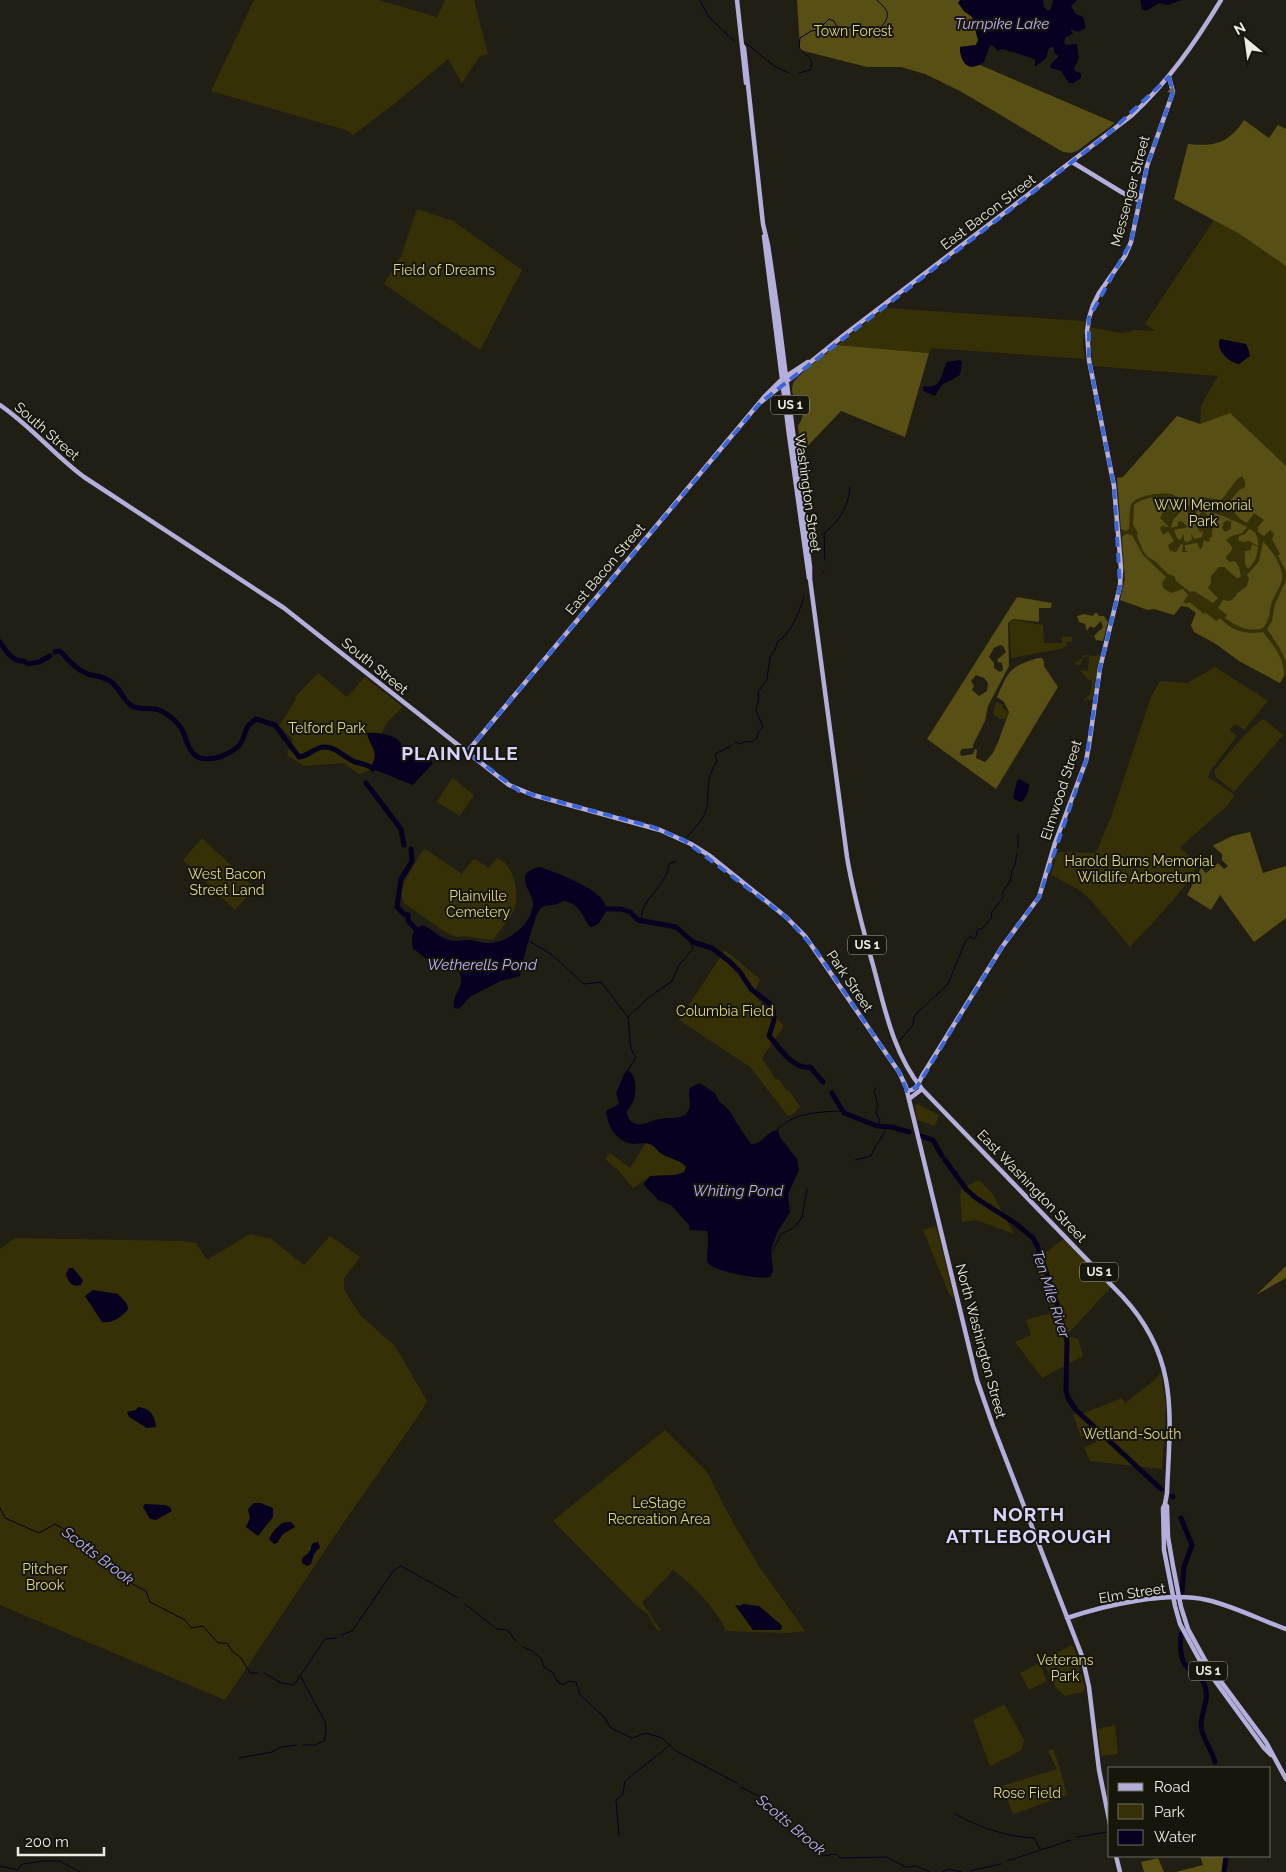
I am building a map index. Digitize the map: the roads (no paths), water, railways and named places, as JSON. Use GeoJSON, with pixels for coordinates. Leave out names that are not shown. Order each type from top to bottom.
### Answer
{"type":"FeatureCollection","features":[{"type":"Feature","properties":{"kind":"main road","name":"Washington Street"},"geometry":{"type":"LineString","coordinates":[[737,0],[744,76],[747,84],[765,232],[773,278],[805,559],[810,579],[846,857],[854,897],[894,1041],[903,1060],[918,1083]]}},
{"type":"Feature","properties":{"kind":"main road"},"geometry":{"type":"LineString","coordinates":[[1169,76],[1198,37],[1221,0]]}},
{"type":"Feature","properties":{"kind":"main road","name":"Messenger Street"},"geometry":{"type":"LineString","coordinates":[[1097,396],[1087,344],[1088,318],[1099,293],[1125,256],[1131,240],[1148,166],[1173,90],[1169,76]]}},
{"type":"Feature","properties":{"kind":"main road","name":"East Bacon Street"},"geometry":{"type":"LineString","coordinates":[[761,402],[814,359],[1131,116],[1169,76]]}},
{"type":"Feature","properties":{"kind":"main road"},"geometry":{"type":"LineString","coordinates":[[1072,162],[1140,201]]}},
{"type":"Feature","properties":{"kind":"main road","name":"East Bacon Street"},"geometry":{"type":"LineString","coordinates":[[467,752],[770,390],[784,378],[814,359]]}},
{"type":"Feature","properties":{"kind":"main road","name":"Elmwood Street"},"geometry":{"type":"LineString","coordinates":[[907,1091],[916,1088],[1002,947],[1040,898],[1055,843],[1086,761],[1100,668],[1120,586],[1121,568],[1114,486],[1097,396]]}},
{"type":"Feature","properties":{"kind":"main road","name":"South Street"},"geometry":{"type":"LineString","coordinates":[[0,405],[28,426],[77,472],[284,608],[505,782],[519,791],[653,827],[684,840],[710,856],[760,896]]}},
{"type":"Feature","properties":{"kind":"main road","name":"Park Street"},"geometry":{"type":"LineString","coordinates":[[760,896],[786,917],[811,943],[899,1072],[907,1091]]}},
{"type":"Feature","properties":{"kind":"main road","name":"East Washington Street"},"geometry":{"type":"LineString","coordinates":[[918,1083],[1123,1297],[1147,1326],[1161,1357],[1169,1395],[1163,1538],[1173,1598],[1180,1624],[1193,1650],[1264,1748],[1271,1754]]}},
{"type":"Feature","properties":{"kind":"main road"},"geometry":{"type":"LineString","coordinates":[[909,1098],[922,1089]]}},
{"type":"Feature","properties":{"kind":"main road","name":"North Washington Street"},"geometry":{"type":"LineString","coordinates":[[907,1091],[977,1380],[992,1426],[1082,1656],[1090,1686],[1099,1770],[1108,1814]]}},
{"type":"Feature","properties":{"kind":"main road","name":"East Washington Street"},"geometry":{"type":"LineString","coordinates":[[1165,1504],[1167,1506],[1168,1537],[1185,1622],[1199,1651],[1266,1742],[1286,1778]]}},
{"type":"Feature","properties":{"kind":"main road","name":"Elm Street"},"geometry":{"type":"LineString","coordinates":[[1067,1618],[1138,1601],[1198,1598],[1220,1603],[1286,1629]]}},
{"type":"Feature","properties":{"kind":"main road"},"geometry":{"type":"LineString","coordinates":[[1116,1857],[1120,1872]]}},
{"type":"Feature","properties":{"kind":"water","name":"Turnpike Lake"},"geometry":{"type":"Polygon","coordinates":[[[960,0],[1043,0],[1044,7],[1048,11],[1051,9],[1053,0],[1077,0],[1071,6],[1076,14],[1084,18],[1086,28],[1078,32],[1070,29],[1073,34],[1066,37],[1064,42],[1066,45],[1077,44],[1079,58],[1074,69],[1081,73],[1081,78],[1073,83],[1069,83],[1061,71],[1051,68],[1050,65],[1059,56],[1054,53],[1054,48],[1052,47],[1049,48],[1046,58],[1036,66],[1033,59],[1002,49],[998,51],[990,45],[984,62],[974,67],[966,65],[960,53],[960,47],[976,45],[978,40],[972,17],[958,3],[960,0]]]}},
{"type":"Feature","properties":{"kind":"water"},"geometry":{"type":"Polygon","coordinates":[[[1140,0],[1182,0],[1167,5],[1159,3],[1146,11],[1142,9],[1140,0]]]}},
{"type":"Feature","properties":{"kind":"water"},"geometry":{"type":"Polygon","coordinates":[[[1220,339],[1246,344],[1250,356],[1239,364],[1231,361],[1219,347],[1220,339]]]}},
{"type":"Feature","properties":{"kind":"water"},"geometry":{"type":"Polygon","coordinates":[[[960,360],[962,362],[960,375],[942,385],[935,396],[923,391],[924,386],[930,387],[938,383],[947,362],[960,360]]]}},
{"type":"Feature","properties":{"kind":"water"},"geometry":{"type":"Polygon","coordinates":[[[367,733],[389,735],[399,741],[407,752],[425,756],[433,763],[413,785],[370,768],[375,753],[367,733]]]}},
{"type":"Feature","properties":{"kind":"water"},"geometry":{"type":"Polygon","coordinates":[[[1019,779],[1029,784],[1027,794],[1021,802],[1013,797],[1019,779]]]}},
{"type":"Feature","properties":{"kind":"water","name":"Wetherells Pond"},"geometry":{"type":"Polygon","coordinates":[[[539,867],[587,887],[601,898],[607,910],[599,923],[590,927],[580,910],[568,902],[563,901],[541,908],[532,929],[520,976],[500,981],[470,997],[459,1009],[454,1008],[461,982],[457,968],[449,963],[430,960],[413,949],[412,937],[414,931],[423,925],[451,941],[471,940],[488,943],[505,939],[519,930],[529,918],[533,903],[525,878],[529,871],[539,867]]]}},
{"type":"Feature","properties":{"kind":"water","name":"Whiting Pond"},"geometry":{"type":"Polygon","coordinates":[[[628,1070],[635,1080],[636,1089],[633,1102],[627,1112],[630,1120],[636,1124],[662,1118],[683,1116],[690,1108],[690,1088],[699,1083],[715,1093],[719,1101],[730,1111],[751,1144],[759,1142],[771,1132],[778,1130],[780,1137],[797,1159],[799,1170],[788,1194],[790,1212],[777,1233],[771,1250],[773,1271],[770,1277],[764,1278],[738,1274],[712,1266],[707,1260],[707,1231],[689,1230],[690,1226],[671,1205],[658,1200],[645,1186],[644,1183],[650,1176],[675,1175],[684,1172],[686,1167],[684,1164],[662,1154],[650,1144],[634,1144],[622,1140],[611,1128],[606,1111],[619,1104],[616,1093],[625,1072],[628,1070]]]}},
{"type":"Feature","properties":{"kind":"water"},"geometry":{"type":"Polygon","coordinates":[[[69,1268],[73,1268],[83,1280],[81,1285],[75,1286],[69,1282],[66,1274],[69,1268]]]}},
{"type":"Feature","properties":{"kind":"water"},"geometry":{"type":"Polygon","coordinates":[[[93,1290],[118,1294],[127,1304],[128,1309],[116,1319],[102,1322],[85,1296],[93,1290]]]}},
{"type":"Feature","properties":{"kind":"water"},"geometry":{"type":"Polygon","coordinates":[[[138,1407],[146,1409],[151,1413],[156,1427],[147,1428],[129,1417],[127,1412],[136,1410],[138,1407]]]}},
{"type":"Feature","properties":{"kind":"water"},"geometry":{"type":"Polygon","coordinates":[[[254,1503],[261,1503],[273,1508],[273,1517],[258,1536],[246,1527],[250,1518],[248,1509],[254,1503]]]}},
{"type":"Feature","properties":{"kind":"water"},"geometry":{"type":"Polygon","coordinates":[[[145,1504],[165,1505],[170,1507],[172,1511],[156,1520],[150,1519],[143,1507],[145,1504]]]}},
{"type":"Feature","properties":{"kind":"water"},"geometry":{"type":"Polygon","coordinates":[[[285,1522],[291,1522],[295,1527],[283,1534],[277,1543],[274,1544],[269,1539],[270,1536],[278,1526],[285,1522]]]}},
{"type":"Feature","properties":{"kind":"water"},"geometry":{"type":"Polygon","coordinates":[[[318,1542],[320,1547],[314,1554],[311,1564],[307,1566],[302,1563],[312,1544],[318,1542]]]}},
{"type":"Feature","properties":{"kind":"water"},"geometry":{"type":"Polygon","coordinates":[[[743,1604],[759,1606],[782,1626],[781,1630],[753,1630],[735,1605],[740,1606],[743,1604]]]}},
{"type":"Feature","properties":{"kind":"waterway"},"geometry":{"type":"LineString","coordinates":[[700,0],[708,16],[735,42]]}},
{"type":"Feature","properties":{"kind":"waterway"},"geometry":{"type":"LineString","coordinates":[[799,73],[810,70],[812,63],[799,47],[800,38],[811,31],[818,30],[829,19],[834,21],[837,27],[843,30],[853,26],[875,32],[887,16],[885,9],[877,0]]}},
{"type":"Feature","properties":{"kind":"waterway"},"geometry":{"type":"LineString","coordinates":[[747,44],[774,66],[789,73]]}},
{"type":"Feature","properties":{"kind":"waterway"},"geometry":{"type":"LineString","coordinates":[[825,560],[824,533],[842,513],[848,501],[850,487]]}},
{"type":"Feature","properties":{"kind":"waterway"},"geometry":{"type":"LineString","coordinates":[[735,742],[741,744],[746,741],[751,742],[757,738],[758,732],[763,727],[756,710],[759,699],[758,692],[767,679],[770,657],[778,641],[787,634],[804,597]]}},
{"type":"Feature","properties":{"kind":"waterway","name":"Ten Mile River"},"geometry":{"type":"LineString","coordinates":[[0,642],[13,658],[28,664],[39,662],[50,656]]}},
{"type":"Feature","properties":{"kind":"waterway","name":"Ten Mile River"},"geometry":{"type":"LineString","coordinates":[[55,652],[61,652],[80,670],[110,681],[132,706],[154,709],[168,715],[182,730],[191,751],[197,757],[206,759],[227,754],[240,745],[247,727],[256,719],[275,725],[299,757],[321,747],[328,747],[355,762],[367,765],[373,769]]}},
{"type":"Feature","properties":{"kind":"waterway"},"geometry":{"type":"LineString","coordinates":[[687,837],[706,811],[710,778],[717,761],[715,754],[731,746]]}},
{"type":"Feature","properties":{"kind":"waterway","name":"Ten Mile River"},"geometry":{"type":"LineString","coordinates":[[366,783],[401,829],[404,845]]}},
{"type":"Feature","properties":{"kind":"waterway"},"geometry":{"type":"LineString","coordinates":[[1018,834],[1018,848]]}},
{"type":"Feature","properties":{"kind":"waterway","name":"Ten Mile River"},"geometry":{"type":"LineString","coordinates":[[411,849],[412,861],[401,879],[397,907],[404,914],[408,915],[408,921],[420,933]]}},
{"type":"Feature","properties":{"kind":"waterway"},"geometry":{"type":"LineString","coordinates":[[899,1041],[913,1025],[917,1013],[948,984],[966,940],[971,936],[973,939],[976,937],[978,929],[982,929],[992,917],[991,913],[1003,898],[1002,893],[1010,881],[1017,853]]}},
{"type":"Feature","properties":{"kind":"waterway"},"geometry":{"type":"LineString","coordinates":[[642,921],[644,907],[663,880],[669,864],[676,861]]}},
{"type":"Feature","properties":{"kind":"waterway","name":"Ten Mile River"},"geometry":{"type":"LineString","coordinates":[[602,909],[621,909],[630,912],[638,920],[676,927],[693,942],[712,948],[730,962],[740,972],[751,989],[769,1003],[773,1010],[774,1020],[769,1036],[792,1061],[798,1065],[810,1067],[823,1082]]}},
{"type":"Feature","properties":{"kind":"waterway"},"geometry":{"type":"LineString","coordinates":[[628,1017],[647,999],[672,981],[679,965],[693,949],[689,939]]}},
{"type":"Feature","properties":{"kind":"waterway","name":"Ten Mile River"},"geometry":{"type":"LineString","coordinates":[[529,941],[551,954],[584,984],[601,982],[628,1017],[631,1049],[636,1057],[628,1070]]}},
{"type":"Feature","properties":{"kind":"waterway"},"geometry":{"type":"LineString","coordinates":[[876,1088],[874,1091],[878,1105],[876,1113],[880,1120],[878,1126]]}},
{"type":"Feature","properties":{"kind":"waterway","name":"Ten Mile River"},"geometry":{"type":"LineString","coordinates":[[832,1093],[844,1113],[877,1126],[891,1127],[909,1132]]}},
{"type":"Feature","properties":{"kind":"waterway","name":"Ten Mile River"},"geometry":{"type":"LineString","coordinates":[[777,1130],[799,1116],[842,1111]]}},
{"type":"Feature","properties":{"kind":"waterway"},"geometry":{"type":"LineString","coordinates":[[855,1160],[871,1156],[888,1127]]}},
{"type":"Feature","properties":{"kind":"waterway","name":"Ten Mile River"},"geometry":{"type":"LineString","coordinates":[[921,1136],[933,1140],[942,1156]]}},
{"type":"Feature","properties":{"kind":"waterway","name":"Ten Mile River"},"geometry":{"type":"LineString","coordinates":[[945,1160],[966,1189],[976,1198],[1015,1223],[1033,1238],[1058,1307],[1067,1342],[1066,1391],[1068,1398],[1076,1410],[1161,1489]]}},
{"type":"Feature","properties":{"kind":"waterway"},"geometry":{"type":"LineString","coordinates":[[770,1253],[781,1234],[795,1227],[802,1217],[807,1189]]}},
{"type":"Feature","properties":{"kind":"waterway","name":"Scotts Brook"},"geometry":{"type":"LineString","coordinates":[[0,1508],[5,1518],[39,1533],[55,1524],[80,1538],[90,1554],[127,1581],[146,1591],[150,1602],[185,1620],[191,1628],[203,1626],[218,1643],[227,1643],[232,1651],[241,1658],[250,1673],[258,1673]]}},
{"type":"Feature","properties":{"kind":"waterway","name":"Ten Mile River"},"geometry":{"type":"LineString","coordinates":[[1181,1518],[1192,1545],[1184,1567],[1182,1592]]}},
{"type":"Feature","properties":{"kind":"waterway","name":"Scotts Brook"},"geometry":{"type":"LineString","coordinates":[[341,1635],[352,1631],[394,1570],[401,1566],[458,1598]]}},
{"type":"Feature","properties":{"kind":"waterway","name":"Scotts Brook"},"geometry":{"type":"LineString","coordinates":[[465,1604],[497,1629],[508,1630],[516,1642]]}},
{"type":"Feature","properties":{"kind":"waterway","name":"Ten Mile River"},"geometry":{"type":"LineString","coordinates":[[1181,1634],[1180,1647],[1184,1664],[1198,1676],[1206,1689],[1201,1726],[1215,1762]]}},
{"type":"Feature","properties":{"kind":"waterway","name":"Scotts Brook"},"geometry":{"type":"LineString","coordinates":[[264,1673],[281,1683],[294,1685],[325,1639],[336,1638]]}},
{"type":"Feature","properties":{"kind":"waterway","name":"Scotts Brook"},"geometry":{"type":"LineString","coordinates":[[523,1647],[541,1658],[544,1667],[553,1673],[557,1681],[563,1685],[569,1681],[576,1682],[580,1695],[604,1717],[611,1728],[632,1738],[646,1733],[662,1738],[676,1751],[737,1783]]}},
{"type":"Feature","properties":{"kind":"waterway"},"geometry":{"type":"LineString","coordinates":[[301,1677],[325,1722],[326,1730],[324,1741],[315,1745],[303,1745]]}},
{"type":"Feature","properties":{"kind":"waterway"},"geometry":{"type":"LineString","coordinates":[[239,1758],[296,1745]]}},
{"type":"Feature","properties":{"kind":"waterway"},"geometry":{"type":"LineString","coordinates":[[619,1835],[616,1800],[623,1794],[625,1781],[670,1745]]}},
{"type":"Feature","properties":{"kind":"waterway","name":"Scotts Brook"},"geometry":{"type":"LineString","coordinates":[[741,1787],[766,1800],[768,1809],[796,1836],[813,1846],[823,1856],[836,1854],[841,1858],[886,1857],[906,1867],[916,1866],[930,1872]]}},
{"type":"Feature","properties":{"kind":"waterway"},"geometry":{"type":"LineString","coordinates":[[955,1814],[993,1830],[1034,1838],[1040,1849]]}},
{"type":"Feature","properties":{"kind":"waterway","name":"Scotts Brook"},"geometry":{"type":"LineString","coordinates":[[1077,1837],[1107,1832]]}},
{"type":"Feature","properties":{"kind":"waterway","name":"Scotts Brook"},"geometry":{"type":"LineString","coordinates":[[1007,1861],[1071,1840]]}},
{"type":"Feature","properties":{"kind":"waterway","name":"Ten Mile River"},"geometry":{"type":"LineString","coordinates":[[1224,1872],[1226,1857]]}},
{"type":"Feature","properties":{"kind":"waterway"},"geometry":{"type":"LineString","coordinates":[[0,1866],[18,1870],[23,1864],[59,1861],[80,1872]]}},
{"type":"Feature","properties":{"kind":"waterway","name":"Scotts Brook"},"geometry":{"type":"LineString","coordinates":[[970,1871],[1001,1864]]}},
{"type":"Feature","properties":{"kind":"waterway","name":"Scotts Brook"},"geometry":{"type":"LineString","coordinates":[[942,1872],[949,1869],[962,1872]]}},
{"type":"Feature","properties":{"kind":"district","name":"PLAINVILLE"},"geometry":{"type":"Point","coordinates":[460,753]}},
{"type":"Feature","properties":{"kind":"district","name":"NORTH ATTLEBOROUGH"},"geometry":{"type":"Point","coordinates":[1029,1525]}},
{"type":"Feature","properties":{"kind":"park label","name":"Town Forest"},"geometry":{"type":"Point","coordinates":[853,31]}},
{"type":"Feature","properties":{"kind":"park label","name":"Field of Dreams"},"geometry":{"type":"Point","coordinates":[444,270]}},
{"type":"Feature","properties":{"kind":"park label","name":"WWI Memorial Park"},"geometry":{"type":"Point","coordinates":[1203,514]}},
{"type":"Feature","properties":{"kind":"park label","name":"Telford Park"},"geometry":{"type":"Point","coordinates":[327,728]}},
{"type":"Feature","properties":{"kind":"park label","name":"Harold Burns Memorial Wildlife Arboretum"},"geometry":{"type":"Point","coordinates":[1139,870]}},
{"type":"Feature","properties":{"kind":"park label","name":"West Bacon Street Land"},"geometry":{"type":"Point","coordinates":[227,882]}},
{"type":"Feature","properties":{"kind":"park label","name":"Plainville Cemetery"},"geometry":{"type":"Point","coordinates":[478,904]}},
{"type":"Feature","properties":{"kind":"park label","name":"Columbia Field"},"geometry":{"type":"Point","coordinates":[725,1011]}},
{"type":"Feature","properties":{"kind":"park label","name":"Wetland-South"},"geometry":{"type":"Point","coordinates":[1132,1434]}},
{"type":"Feature","properties":{"kind":"park label","name":"LeStage Recreation Area"},"geometry":{"type":"Point","coordinates":[659,1512]}},
{"type":"Feature","properties":{"kind":"park label","name":"Pitcher Brook"},"geometry":{"type":"Point","coordinates":[45,1578]}},
{"type":"Feature","properties":{"kind":"park label","name":"Veterans Park"},"geometry":{"type":"Point","coordinates":[1065,1668]}},
{"type":"Feature","properties":{"kind":"park label","name":"Rose Field"},"geometry":{"type":"Point","coordinates":[1027,1793]}}]}
